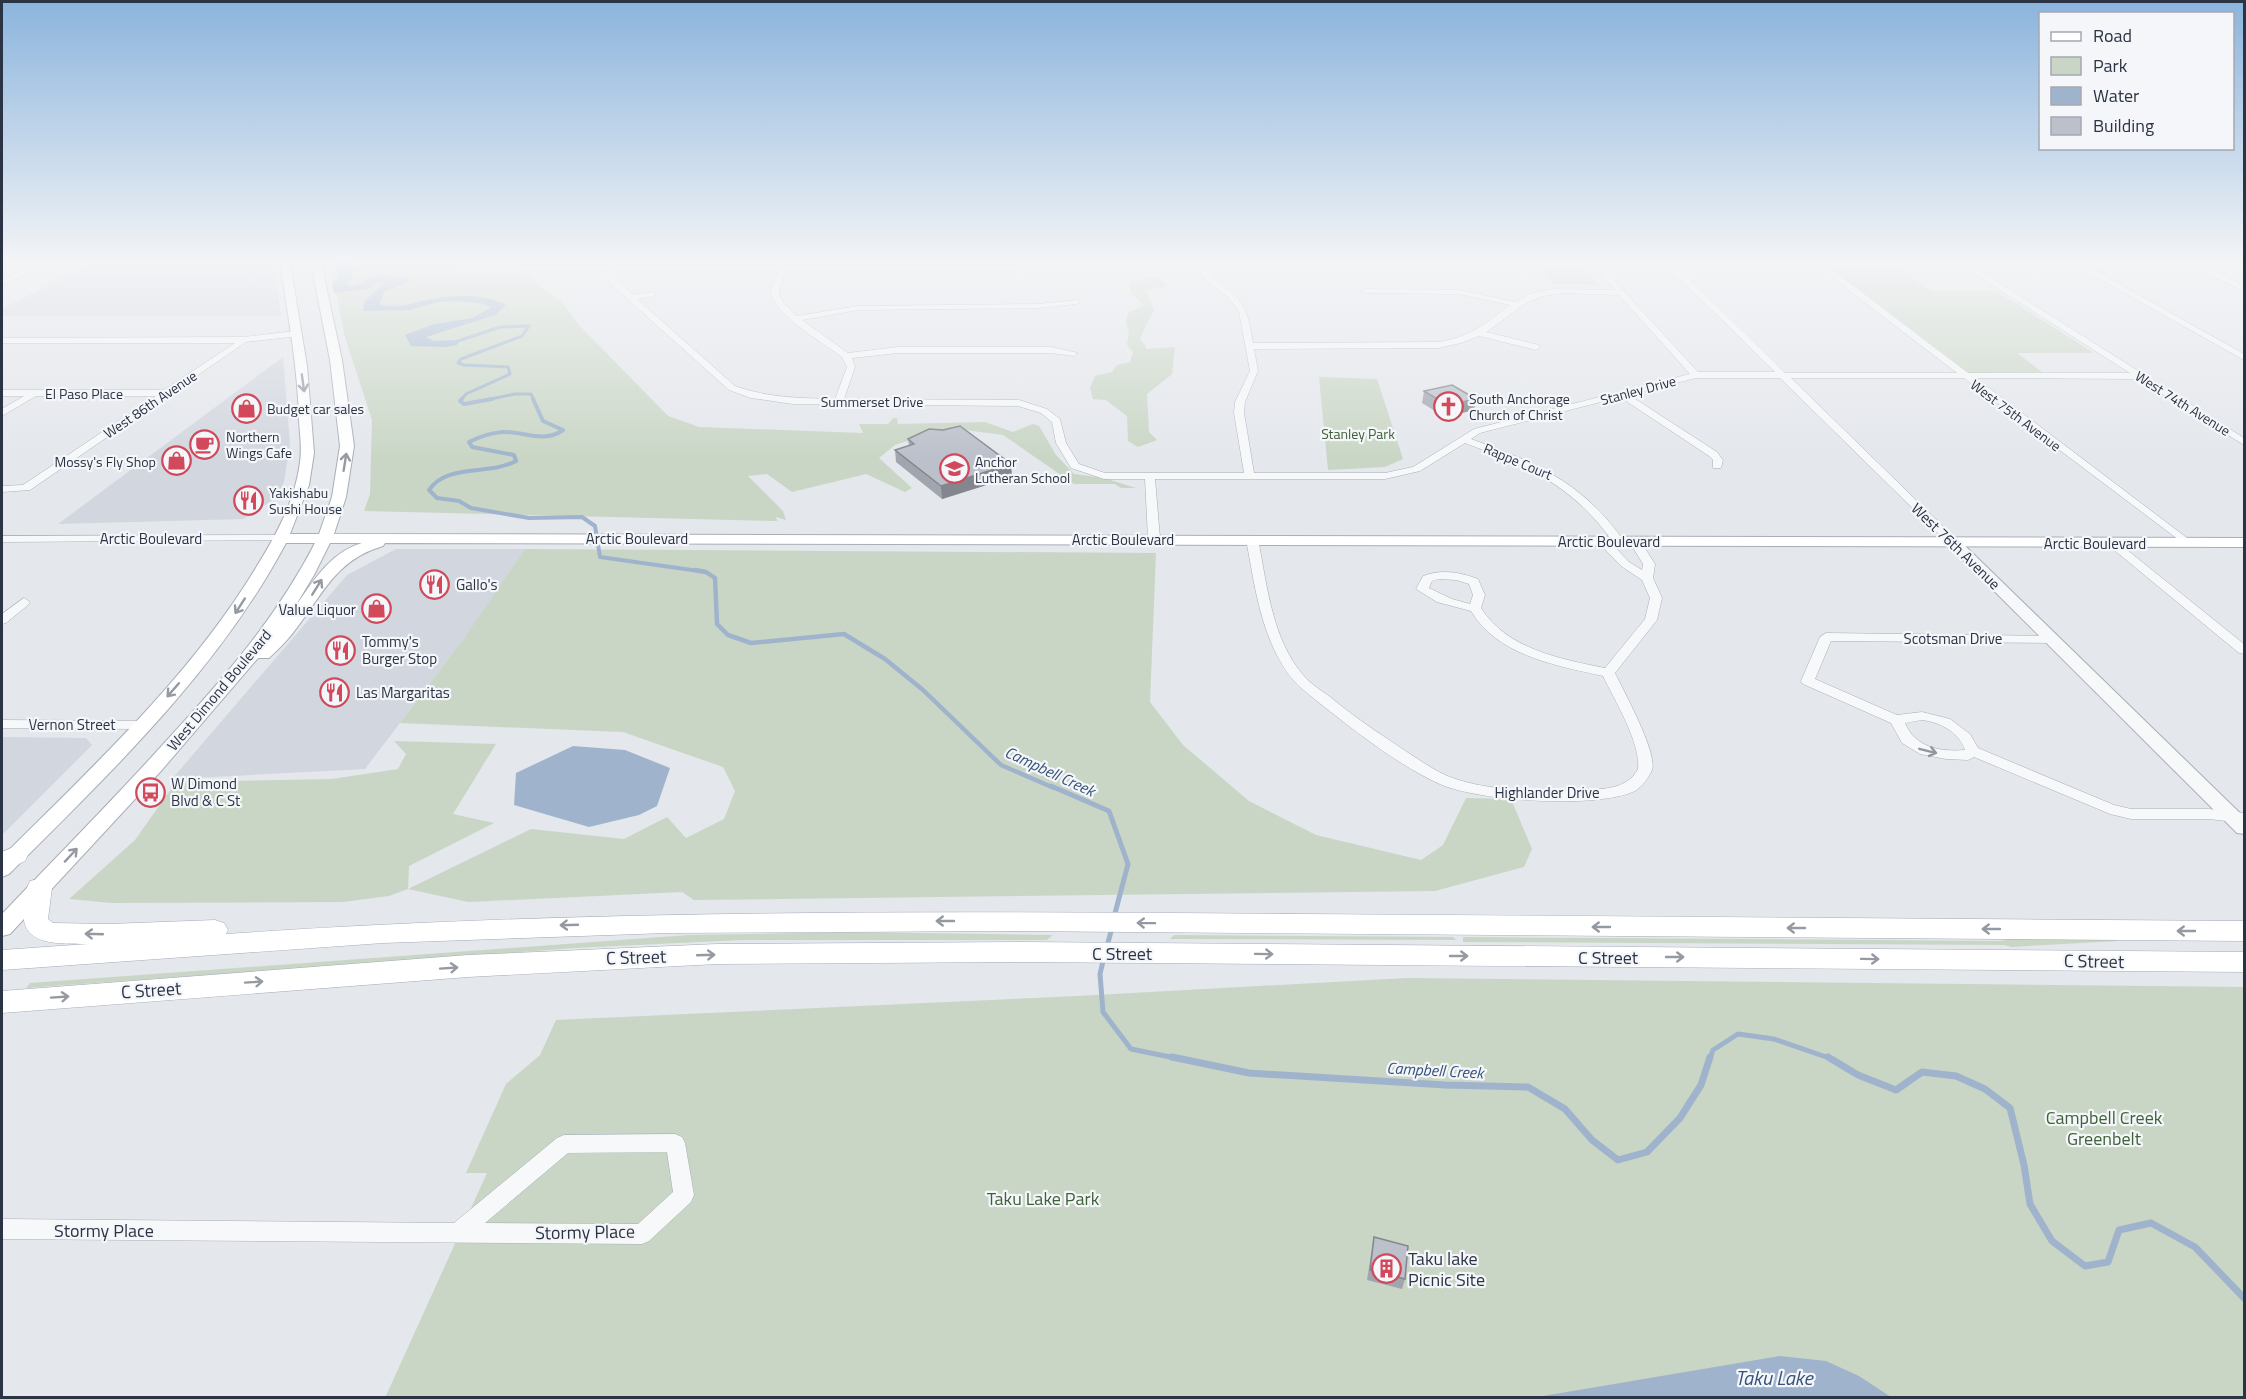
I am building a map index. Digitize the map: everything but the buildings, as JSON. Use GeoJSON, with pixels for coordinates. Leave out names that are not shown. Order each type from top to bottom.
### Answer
{"type":"FeatureCollection","features":[{"type":"Feature","properties":{"kind":"main road"},"geometry":{"type":"LineString","coordinates":[[6,862],[142,725],[190,670],[234,615],[262,573],[281,538],[298,500],[307,460],[306,403],[295,328]]}},
{"type":"Feature","properties":{"kind":"main road","name":"West Dimond Boulevard"},"geometry":{"type":"LineString","coordinates":[[2,928],[207,707],[277,621],[305,577],[324,538],[340,494],[347,453],[343,396],[329,328]]}},
{"type":"Feature","properties":{"kind":"main road","name":"Arctic Boulevard"},"geometry":{"type":"LineString","coordinates":[[281,538],[1154,538],[2244,543]]}},
{"type":"Feature","properties":{"kind":"main road"},"geometry":{"type":"LineString","coordinates":[[207,707],[288,629],[334,565],[346,556],[371,545],[412,538]]}},
{"type":"Feature","properties":{"kind":"main road"},"geometry":{"type":"LineString","coordinates":[[39,888],[35,922],[45,931],[53,933],[142,933],[392,919],[467,929]]}},
{"type":"Feature","properties":{"kind":"main road","name":"C Street"},"geometry":{"type":"LineString","coordinates":[[2,960],[467,929],[628,924],[1003,921],[2244,931]]}},
{"type":"Feature","properties":{"kind":"main road","name":"C Street"},"geometry":{"type":"LineString","coordinates":[[2,1002],[456,967],[606,958],[809,953],[1206,953],[2244,962]]}},
{"type":"Feature","properties":{"kind":"street","name":"Summerset Drive"},"geometry":{"type":"LineString","coordinates":[[665,328],[732,388],[774,399],[1019,403],[1044,411],[1057,421],[1061,443],[1075,466],[1104,476],[1150,477]]}},
{"type":"Feature","properties":{"kind":"street"},"geometry":{"type":"LineString","coordinates":[[810,328],[847,356],[851,367],[839,401]]}},
{"type":"Feature","properties":{"kind":"street"},"geometry":{"type":"LineString","coordinates":[[1245,328],[1254,371],[1251,383],[1240,402],[1239,413],[1250,477]]}},
{"type":"Feature","properties":{"kind":"street"},"geometry":{"type":"LineString","coordinates":[[1250,346],[1428,345],[1454,342],[1479,333],[1485,328]]}},
{"type":"Feature","properties":{"kind":"street"},"geometry":{"type":"LineString","coordinates":[[1654,328],[1696,375]]}},
{"type":"Feature","properties":{"kind":"street","name":"West 76th Avenue"},"geometry":{"type":"LineString","coordinates":[[1734,328],[2241,822]]}},
{"type":"Feature","properties":{"kind":"street","name":"West 75th Avenue"},"geometry":{"type":"LineString","coordinates":[[1902,328],[2187,543]]}},
{"type":"Feature","properties":{"kind":"street","name":"West 74th Avenue"},"geometry":{"type":"LineString","coordinates":[[2065,328],[2244,442]]}},
{"type":"Feature","properties":{"kind":"street"},"geometry":{"type":"LineString","coordinates":[[2192,328],[2244,357]]}},
{"type":"Feature","properties":{"kind":"street"},"geometry":{"type":"LineString","coordinates":[[1479,333],[1536,347]]}},
{"type":"Feature","properties":{"kind":"street"},"geometry":{"type":"LineString","coordinates":[[2,340],[244,340],[296,334]]}},
{"type":"Feature","properties":{"kind":"street","name":"West 86th Avenue"},"geometry":{"type":"LineString","coordinates":[[2,489],[26,488],[244,340]]}},
{"type":"Feature","properties":{"kind":"street"},"geometry":{"type":"LineString","coordinates":[[847,356],[898,350],[1051,350],[1074,353]]}},
{"type":"Feature","properties":{"kind":"street","name":"Stanley Drive"},"geometry":{"type":"LineString","coordinates":[[1150,477],[1385,476],[1416,469],[1478,431],[1696,375],[2140,376]]}},
{"type":"Feature","properties":{"kind":"street","name":"El Paso Place"},"geometry":{"type":"LineString","coordinates":[[2,393],[166,393]]}},
{"type":"Feature","properties":{"kind":"street"},"geometry":{"type":"LineString","coordinates":[[2,413],[35,393]]}},
{"type":"Feature","properties":{"kind":"street"},"geometry":{"type":"LineString","coordinates":[[1623,395],[1713,454],[1718,460],[1717,466]]}},
{"type":"Feature","properties":{"kind":"street","name":"Rappe Court"},"geometry":{"type":"LineString","coordinates":[[1464,439],[1538,468],[1561,481],[1609,527],[1610,541]]}},
{"type":"Feature","properties":{"kind":"street"},"geometry":{"type":"LineString","coordinates":[[1150,477],[1154,538]]}},
{"type":"Feature","properties":{"kind":"street","name":"Arctic Boulevard"},"geometry":{"type":"LineString","coordinates":[[2,539],[281,538]]}},
{"type":"Feature","properties":{"kind":"street","name":"Highlander Drive"},"geometry":{"type":"LineString","coordinates":[[1252,539],[1263,605],[1276,642],[1298,678],[1355,725],[1429,772],[1454,784],[1481,791],[1530,795],[1611,793],[1630,787],[1641,777],[1646,766],[1639,739],[1608,673]]}},
{"type":"Feature","properties":{"kind":"street"},"geometry":{"type":"LineString","coordinates":[[1610,541],[1625,564],[1647,578]]}},
{"type":"Feature","properties":{"kind":"street"},"geometry":{"type":"LineString","coordinates":[[1474,608],[1486,626],[1513,644],[1559,662],[1608,673],[1651,620],[1656,598],[1647,578],[1649,564],[1635,541]]}},
{"type":"Feature","properties":{"kind":"street"},"geometry":{"type":"LineString","coordinates":[[2112,543],[2244,650]]}},
{"type":"Feature","properties":{"kind":"street"},"geometry":{"type":"LineString","coordinates":[[2,620],[24,602]]}},
{"type":"Feature","properties":{"kind":"street","name":"Scotsman Drive"},"geometry":{"type":"LineString","coordinates":[[1898,720],[1808,681],[1826,638],[2051,639]]}},
{"type":"Feature","properties":{"kind":"street"},"geometry":{"type":"LineString","coordinates":[[1921,716],[1940,719],[1963,735],[1971,744],[1972,752],[1968,755],[1958,755],[1919,750],[1907,741],[1900,731],[1898,720],[1921,716]]}},
{"type":"Feature","properties":{"kind":"street","name":"Vernon Street"},"geometry":{"type":"LineString","coordinates":[[2,724],[142,725]]}},
{"type":"Feature","properties":{"kind":"street"},"geometry":{"type":"LineString","coordinates":[[1972,752],[2122,813],[2209,814],[2241,822]]}},
{"type":"Feature","properties":{"kind":"street","name":"Stormy Place"},"geometry":{"type":"LineString","coordinates":[[2,1229],[642,1234],[684,1195],[675,1143],[564,1144],[458,1232]]}},
{"type":"Feature","properties":{"kind":"shaded area"},"geometry":{"type":"Polygon","coordinates":[[[283,357],[290,444],[284,482],[276,498],[243,519],[58,524],[283,357]]]}},
{"type":"Feature","properties":{"kind":"shaded area"},"geometry":{"type":"Polygon","coordinates":[[[396,549],[525,549],[472,628],[365,769],[172,779],[347,575],[396,549]]]}},
{"type":"Feature","properties":{"kind":"shaded area"},"geometry":{"type":"Polygon","coordinates":[[[2,737],[86,738],[92,745],[2,835],[2,737]]]}},
{"type":"Feature","properties":{"kind":"green space"},"geometry":{"type":"Polygon","coordinates":[[[343,328],[582,328],[668,416],[699,427],[863,433],[859,424],[888,424],[893,418],[897,418],[898,424],[985,422],[1013,432],[1033,424],[1039,426],[1056,455],[1074,474],[1104,478],[1136,488],[1121,488],[1115,484],[1074,484],[1003,435],[965,430],[929,434],[895,445],[879,458],[912,488],[905,492],[866,474],[792,492],[767,474],[748,476],[783,511],[786,520],[776,517],[777,521],[364,511],[370,494],[372,420],[343,328]]]}},
{"type":"Feature","properties":{"kind":"green space"},"geometry":{"type":"Polygon","coordinates":[[[1128,328],[1145,328],[1140,338],[1147,349],[1175,347],[1172,374],[1147,394],[1149,432],[1157,440],[1138,447],[1128,441],[1127,416],[1106,400],[1093,399],[1090,388],[1095,376],[1112,372],[1117,365],[1130,362],[1133,352],[1127,345],[1128,328]]]}},
{"type":"Feature","properties":{"kind":"green space"},"geometry":{"type":"Polygon","coordinates":[[[1909,328],[2055,328],[2094,353],[2017,353],[2042,372],[1968,373],[1909,328]]]}},
{"type":"Feature","properties":{"kind":"green space","name":"Stanley Park"},"geometry":{"type":"Polygon","coordinates":[[[1319,377],[1377,379],[1403,459],[1385,467],[1328,470],[1319,377]]]}},
{"type":"Feature","properties":{"kind":"green space"},"geometry":{"type":"Polygon","coordinates":[[[525,549],[1156,553],[1150,702],[1183,745],[1249,801],[1316,835],[1421,860],[1443,845],[1466,798],[1511,799],[1532,849],[1524,867],[1435,891],[694,900],[682,892],[468,902],[408,889],[531,829],[624,839],[667,817],[686,838],[724,819],[735,791],[723,767],[623,732],[400,723],[465,637],[525,549]]]}},
{"type":"Feature","properties":{"kind":"green space"},"geometry":{"type":"Polygon","coordinates":[[[394,741],[496,744],[453,814],[494,823],[409,866],[408,889],[389,896],[343,902],[111,903],[69,899],[135,840],[176,782],[332,779],[398,769],[406,754],[394,741]]]}},
{"type":"Feature","properties":{"kind":"green space"},"geometry":{"type":"Polygon","coordinates":[[[856,932],[1053,935],[1047,940],[742,940],[575,948],[26,988],[30,983],[689,935],[856,932]]]}},
{"type":"Feature","properties":{"kind":"green space"},"geometry":{"type":"Polygon","coordinates":[[[1174,935],[1453,937],[1456,940],[1170,939],[1174,935]]]}},
{"type":"Feature","properties":{"kind":"green space"},"geometry":{"type":"Polygon","coordinates":[[[1463,937],[2001,941],[2009,939],[2116,939],[2117,941],[2012,947],[2004,945],[1463,942],[1463,937]]]}},
{"type":"Feature","properties":{"kind":"green space","name":"Taku Lake Park"},"geometry":{"type":"Polygon","coordinates":[[[1407,978],[2244,987],[2244,1397],[385,1398],[487,1173],[466,1173],[506,1084],[540,1055],[556,1020],[1407,978]]]}},
{"type":"Feature","properties":{"kind":"water"},"geometry":{"type":"Polygon","coordinates":[[[423,328],[453,328],[426,337],[434,341],[459,340],[457,345],[445,347],[411,346],[405,335],[423,328]]]}},
{"type":"Feature","properties":{"kind":"water"},"geometry":{"type":"Polygon","coordinates":[[[573,746],[625,750],[670,768],[657,806],[639,815],[589,827],[514,805],[516,773],[573,746]]]}},
{"type":"Feature","properties":{"kind":"water","name":"Taku Lake"},"geometry":{"type":"Polygon","coordinates":[[[1780,1356],[1826,1361],[1859,1376],[1891,1397],[1537,1397],[1780,1356]]]}},
{"type":"Feature","properties":{"kind":"waterway","name":"Campbell Creek"},"geometry":{"type":"LineString","coordinates":[[455,342],[496,328]]}},
{"type":"Feature","properties":{"kind":"waterway","name":"Campbell Creek"},"geometry":{"type":"LineString","coordinates":[[461,400],[466,394],[510,374],[508,367],[464,365],[458,363],[461,359],[522,336],[527,328]]}},
{"type":"Feature","properties":{"kind":"waterway","name":"Campbell Creek"},"geometry":{"type":"LineString","coordinates":[[486,400],[515,394],[531,394],[534,400]]}},
{"type":"Feature","properties":{"kind":"waterway","name":"Campbell Creek"},"geometry":{"type":"LineString","coordinates":[[461,400],[464,404],[492,399]]}},
{"type":"Feature","properties":{"kind":"waterway","name":"Campbell Creek"},"geometry":{"type":"LineString","coordinates":[[533,399],[543,421],[563,430],[541,437],[502,432],[473,440],[469,442],[472,447],[514,455],[516,461],[493,468],[446,476],[429,490],[437,498],[459,501],[471,508],[529,518],[582,517],[595,526],[600,557],[706,572]]}},
{"type":"Feature","properties":{"kind":"waterway","name":"Campbell Creek"},"geometry":{"type":"LineString","coordinates":[[695,570],[706,572]]}},
{"type":"Feature","properties":{"kind":"waterway","name":"Campbell Creek"},"geometry":{"type":"LineString","coordinates":[[706,572],[715,578],[717,624],[728,635],[751,643],[844,634],[885,659],[923,690],[1001,765],[1054,788]]}},
{"type":"Feature","properties":{"kind":"waterway","name":"Campbell Creek"},"geometry":{"type":"LineString","coordinates":[[1051,786],[1109,811],[1128,864],[1114,917]]}},
{"type":"Feature","properties":{"kind":"waterway","name":"Campbell Creek"},"geometry":{"type":"LineString","coordinates":[[1107,946],[1112,928]]}},
{"type":"Feature","properties":{"kind":"waterway","name":"Campbell Creek"},"geometry":{"type":"LineString","coordinates":[[1104,957],[1100,974],[1103,1012],[1131,1049],[1180,1059]]}},
{"type":"Feature","properties":{"kind":"waterway","name":"Campbell Creek"},"geometry":{"type":"LineString","coordinates":[[1710,1059],[1713,1050],[1738,1034],[1774,1039],[1830,1058]]}},
{"type":"Feature","properties":{"kind":"waterway","name":"Campbell Creek"},"geometry":{"type":"LineString","coordinates":[[1172,1057],[1249,1073],[1445,1085],[1528,1087],[1565,1109],[1592,1140],[1618,1160],[1647,1152],[1680,1118],[1701,1085],[1710,1057]]}},
{"type":"Feature","properties":{"kind":"waterway","name":"Campbell Creek"},"geometry":{"type":"LineString","coordinates":[[1830,1058],[1858,1075],[1896,1090],[1922,1072],[1956,1076],[1985,1089],[2010,1108],[2024,1165],[2030,1204],[2052,1241],[2085,1266],[2108,1262],[2119,1230],[2151,1223],[2195,1247],[2244,1298]]}},
{"type":"Feature","properties":{"kind":"place","name":"South Anchorage Church of Christ"},"geometry":{"type":"Point","coordinates":[1448,406]}},
{"type":"Feature","properties":{"kind":"place","name":"Budget car sales"},"geometry":{"type":"Point","coordinates":[246,408]}},
{"type":"Feature","properties":{"kind":"place","name":"Northern Wings Cafe"},"geometry":{"type":"Point","coordinates":[205,444]}},
{"type":"Feature","properties":{"kind":"place","name":"Mossy's Fly Shop"},"geometry":{"type":"Point","coordinates":[177,461]}},
{"type":"Feature","properties":{"kind":"place","name":"Anchor Lutheran School"},"geometry":{"type":"Point","coordinates":[954,469]}},
{"type":"Feature","properties":{"kind":"place","name":"Yakishabu Sushi House"},"geometry":{"type":"Point","coordinates":[248,500]}},
{"type":"Feature","properties":{"kind":"place","name":"Gallo's"},"geometry":{"type":"Point","coordinates":[435,584]}},
{"type":"Feature","properties":{"kind":"place","name":"Value Liquor"},"geometry":{"type":"Point","coordinates":[377,609]}},
{"type":"Feature","properties":{"kind":"place","name":"Tommy's Burger Stop"},"geometry":{"type":"Point","coordinates":[341,650]}},
{"type":"Feature","properties":{"kind":"place","name":"Las Margaritas"},"geometry":{"type":"Point","coordinates":[335,692]}},
{"type":"Feature","properties":{"kind":"place","name":"W Dimond Blvd & C St"},"geometry":{"type":"Point","coordinates":[150,792]}},
{"type":"Feature","properties":{"kind":"place","name":"Taku lake Picnic Site"},"geometry":{"type":"Point","coordinates":[1387,1268]}},
{"type":"Feature","properties":{"kind":"park label","name":"Campbell Creek Greenbelt"},"geometry":{"type":"Point","coordinates":[2104,1127]}}]}
